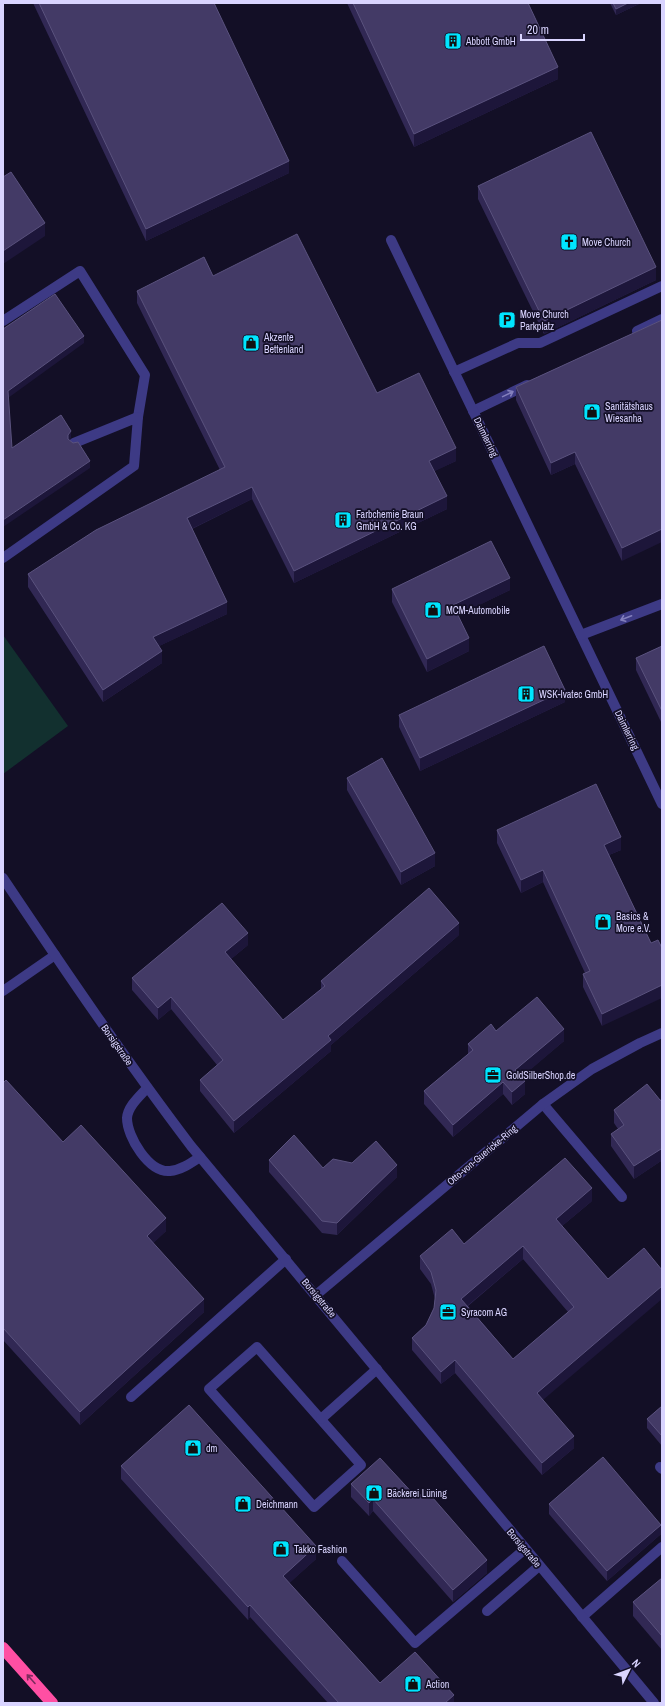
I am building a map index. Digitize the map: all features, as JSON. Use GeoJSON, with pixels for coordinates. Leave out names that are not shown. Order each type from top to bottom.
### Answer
{"type":"FeatureCollection","features":[{"type":"Feature","properties":{"kind":"highway"},"geometry":{"type":"LineString","coordinates":[[3,1648],[52,1703]]}},
{"type":"Feature","properties":{"kind":"street","name":"Daimlerring"},"geometry":{"type":"LineString","coordinates":[[391,240],[662,804]]}},
{"type":"Feature","properties":{"kind":"street"},"geometry":{"type":"LineString","coordinates":[[3,321],[80,271],[145,375],[138,417],[134,466],[3,558]]}},
{"type":"Feature","properties":{"kind":"street"},"geometry":{"type":"LineString","coordinates":[[454,372],[518,343],[540,343],[662,286]]}},
{"type":"Feature","properties":{"kind":"street"},"geometry":{"type":"LineString","coordinates":[[626,337],[662,319]]}},
{"type":"Feature","properties":{"kind":"street"},"geometry":{"type":"LineString","coordinates":[[473,411],[533,382]]}},
{"type":"Feature","properties":{"kind":"street"},"geometry":{"type":"LineString","coordinates":[[74,442],[138,417]]}},
{"type":"Feature","properties":{"kind":"street"},"geometry":{"type":"LineString","coordinates":[[581,635],[662,604]]}},
{"type":"Feature","properties":{"kind":"street","name":"Borsigstraße"},"geometry":{"type":"LineString","coordinates":[[3,878],[147,1088],[200,1158],[316,1295],[654,1703]]}},
{"type":"Feature","properties":{"kind":"street"},"geometry":{"type":"LineString","coordinates":[[3,991],[55,955]]}},
{"type":"Feature","properties":{"kind":"street","name":"Otto-von-Guericke-Ring"},"geometry":{"type":"LineString","coordinates":[[316,1295],[543,1104],[592,1069],[662,1033]]}},
{"type":"Feature","properties":{"kind":"street"},"geometry":{"type":"LineString","coordinates":[[147,1088],[132,1105],[127,1117],[130,1131],[137,1147],[153,1167],[168,1171],[179,1169],[200,1158]]}},
{"type":"Feature","properties":{"kind":"street"},"geometry":{"type":"LineString","coordinates":[[543,1104],[622,1196]]}},
{"type":"Feature","properties":{"kind":"street"},"geometry":{"type":"LineString","coordinates":[[131,1397],[286,1259]]}},
{"type":"Feature","properties":{"kind":"street"},"geometry":{"type":"LineString","coordinates":[[257,1347],[321,1419],[362,1465],[314,1507],[209,1389],[257,1347]]}},
{"type":"Feature","properties":{"kind":"street"},"geometry":{"type":"LineString","coordinates":[[321,1419],[377,1369]]}},
{"type":"Feature","properties":{"kind":"street"},"geometry":{"type":"LineString","coordinates":[[582,1617],[662,1547]]}},
{"type":"Feature","properties":{"kind":"street"},"geometry":{"type":"LineString","coordinates":[[342,1561],[415,1643],[525,1549]]}},
{"type":"Feature","properties":{"kind":"street"},"geometry":{"type":"LineString","coordinates":[[487,1611],[539,1566]]}},
{"type":"Feature","properties":{"kind":"green space"},"geometry":{"type":"Polygon","coordinates":[[[3,635],[68,726],[3,774],[3,635]]]}},
{"type":"Feature","properties":{"kind":"building"},"geometry":{"type":"Polygon","coordinates":[[[39,3],[214,3],[289,161],[146,229],[39,3]]]}},
{"type":"Feature","properties":{"kind":"building","name":"Abbott GmbH"},"geometry":{"type":"Polygon","coordinates":[[[353,3],[528,3],[558,67],[414,134],[353,3]]]}},
{"type":"Feature","properties":{"kind":"building"},"geometry":{"type":"Polygon","coordinates":[[[613,3],[628,3],[616,9],[613,3]]]}},
{"type":"Feature","properties":{"kind":"building","name":"Move Church"},"geometry":{"type":"Polygon","coordinates":[[[591,132],[656,267],[544,321],[478,186],[591,132]]]}},
{"type":"Feature","properties":{"kind":"building"},"geometry":{"type":"Polygon","coordinates":[[[11,172],[45,223],[3,251],[3,177],[11,172]]]}},
{"type":"Feature","properties":{"kind":"building"},"geometry":{"type":"Polygon","coordinates":[[[297,234],[377,393],[419,373],[456,448],[429,461],[447,496],[294,571],[252,487],[187,518],[227,602],[153,637],[162,651],[103,690],[28,574],[96,530],[225,467],[137,291],[204,257],[213,276],[297,234]]]}},
{"type":"Feature","properties":{"kind":"building"},"geometry":{"type":"Polygon","coordinates":[[[55,294],[84,336],[8,391],[12,448],[61,415],[71,431],[68,435],[68,439],[73,443],[78,442],[90,461],[3,520],[3,329],[55,294]]]}},
{"type":"Feature","properties":{"kind":"building"},"geometry":{"type":"Polygon","coordinates":[[[662,320],[662,529],[622,548],[575,452],[551,463],[516,387],[662,320]]]}},
{"type":"Feature","properties":{"kind":"building","name":"MCM-Automobile"},"geometry":{"type":"Polygon","coordinates":[[[491,541],[510,578],[453,605],[469,638],[427,659],[392,589],[491,541]]]}},
{"type":"Feature","properties":{"kind":"building"},"geometry":{"type":"Polygon","coordinates":[[[544,646],[565,690],[420,758],[399,715],[544,646]]]}},
{"type":"Feature","properties":{"kind":"building"},"geometry":{"type":"Polygon","coordinates":[[[662,646],[662,711],[636,658],[662,646]]]}},
{"type":"Feature","properties":{"kind":"building"},"geometry":{"type":"Polygon","coordinates":[[[382,758],[435,853],[401,872],[347,778],[382,758]]]}},
{"type":"Feature","properties":{"kind":"building"},"geometry":{"type":"Polygon","coordinates":[[[596,784],[621,837],[604,845],[651,943],[658,940],[662,948],[662,985],[602,1014],[583,974],[590,971],[543,870],[521,880],[497,830],[596,784]]]}},
{"type":"Feature","properties":{"kind":"building"},"geometry":{"type":"Polygon","coordinates":[[[429,888],[459,923],[328,1036],[331,1040],[234,1121],[200,1080],[223,1060],[171,997],[158,1008],[132,978],[222,903],[248,933],[225,952],[283,1020],[325,986],[321,981],[429,888]]]}},
{"type":"Feature","properties":{"kind":"building"},"geometry":{"type":"Polygon","coordinates":[[[537,997],[564,1029],[515,1070],[525,1081],[512,1092],[503,1082],[453,1125],[424,1091],[473,1050],[468,1044],[491,1024],[496,1031],[537,997]]]}},
{"type":"Feature","properties":{"kind":"building"},"geometry":{"type":"Polygon","coordinates":[[[6,1080],[63,1142],[81,1125],[166,1218],[147,1236],[204,1299],[80,1412],[3,1328],[3,1083],[6,1080]]]}},
{"type":"Feature","properties":{"kind":"building"},"geometry":{"type":"Polygon","coordinates":[[[647,1084],[662,1101],[662,1149],[634,1166],[611,1134],[624,1125],[614,1110],[647,1084]]]}},
{"type":"Feature","properties":{"kind":"building"},"geometry":{"type":"Polygon","coordinates":[[[294,1135],[323,1168],[333,1159],[352,1163],[376,1141],[397,1165],[337,1223],[322,1221],[269,1160],[294,1135]]]}},
{"type":"Feature","properties":{"kind":"building"},"geometry":{"type":"Polygon","coordinates":[[[565,1158],[592,1188],[556,1219],[608,1279],[644,1248],[662,1270],[662,1286],[537,1393],[574,1436],[542,1463],[455,1360],[441,1372],[412,1338],[426,1325],[434,1308],[436,1290],[431,1272],[420,1256],[452,1229],[464,1244],[565,1158]],[[523,1246],[461,1299],[513,1359],[574,1307],[523,1246]]]}},
{"type":"Feature","properties":{"kind":"building"},"geometry":{"type":"Polygon","coordinates":[[[189,1405],[316,1546],[283,1576],[380,1683],[415,1652],[454,1695],[445,1703],[339,1703],[250,1605],[248,1607],[121,1466],[189,1405]]]}},
{"type":"Feature","properties":{"kind":"building"},"geometry":{"type":"Polygon","coordinates":[[[662,1406],[662,1436],[647,1419],[662,1406]]]}},
{"type":"Feature","properties":{"kind":"building"},"geometry":{"type":"Polygon","coordinates":[[[603,1457],[661,1525],[607,1571],[549,1504],[603,1457]]]}},
{"type":"Feature","properties":{"kind":"building"},"geometry":{"type":"Polygon","coordinates":[[[380,1458],[417,1498],[426,1490],[487,1560],[453,1590],[373,1499],[369,1503],[351,1484],[380,1458]]]}},
{"type":"Feature","properties":{"kind":"building"},"geometry":{"type":"Polygon","coordinates":[[[662,1578],[662,1636],[633,1602],[662,1578]]]}},
{"type":"Feature","properties":{"kind":"place","name":"Abbott GmbH"},"geometry":{"type":"Point","coordinates":[453,41]}},
{"type":"Feature","properties":{"kind":"place","name":"Move Church"},"geometry":{"type":"Point","coordinates":[569,242]}},
{"type":"Feature","properties":{"kind":"place","name":"Move Church Parkplatz"},"geometry":{"type":"Point","coordinates":[507,320]}},
{"type":"Feature","properties":{"kind":"place","name":"Akzente Bettenland"},"geometry":{"type":"Point","coordinates":[251,343]}},
{"type":"Feature","properties":{"kind":"place","name":"Sanitätshaus Wiesanha"},"geometry":{"type":"Point","coordinates":[592,412]}},
{"type":"Feature","properties":{"kind":"place","name":"Farbchemie Braun GmbH & Co. KG"},"geometry":{"type":"Point","coordinates":[343,520]}},
{"type":"Feature","properties":{"kind":"place","name":"MCM-Automobile"},"geometry":{"type":"Point","coordinates":[433,610]}},
{"type":"Feature","properties":{"kind":"place","name":"WSK-Ivatec GmbH"},"geometry":{"type":"Point","coordinates":[526,694]}},
{"type":"Feature","properties":{"kind":"place","name":"Basics & More e.V."},"geometry":{"type":"Point","coordinates":[603,922]}},
{"type":"Feature","properties":{"kind":"place","name":"GoldSilberShop.de"},"geometry":{"type":"Point","coordinates":[493,1075]}},
{"type":"Feature","properties":{"kind":"place","name":"Syracom AG"},"geometry":{"type":"Point","coordinates":[448,1312]}},
{"type":"Feature","properties":{"kind":"place","name":"dm"},"geometry":{"type":"Point","coordinates":[193,1448]}},
{"type":"Feature","properties":{"kind":"place","name":"Bäckerei Lüning"},"geometry":{"type":"Point","coordinates":[374,1493]}},
{"type":"Feature","properties":{"kind":"place","name":"Deichmann"},"geometry":{"type":"Point","coordinates":[243,1504]}},
{"type":"Feature","properties":{"kind":"place","name":"Takko Fashion"},"geometry":{"type":"Point","coordinates":[281,1549]}},
{"type":"Feature","properties":{"kind":"place","name":"Action"},"geometry":{"type":"Point","coordinates":[413,1684]}}]}
